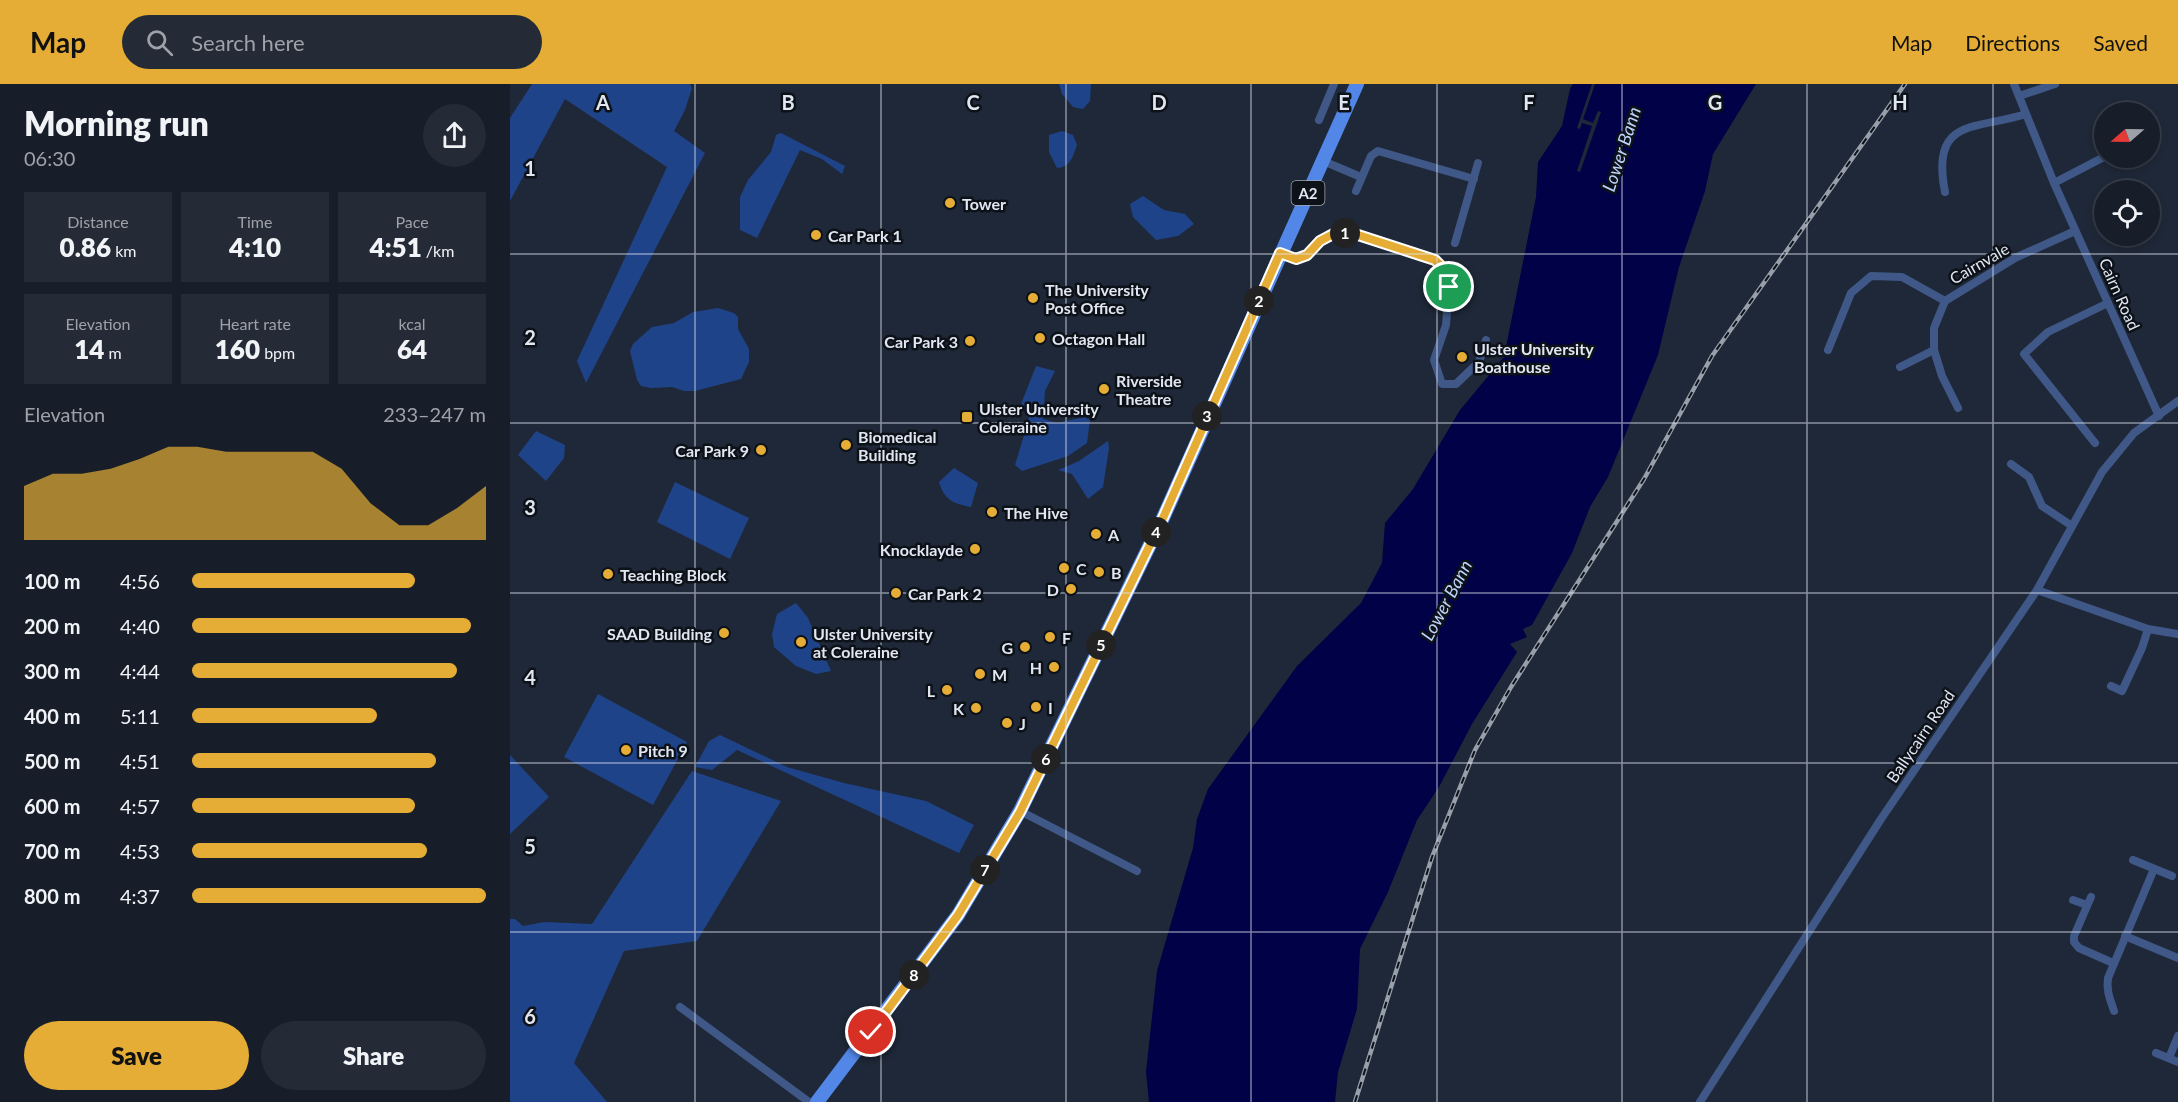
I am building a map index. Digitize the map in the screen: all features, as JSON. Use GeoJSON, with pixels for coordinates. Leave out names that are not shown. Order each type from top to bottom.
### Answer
{"type":"FeatureCollection","features":[{"type":"Feature","properties":{"kind":"main road","name":"A2"},"geometry":{"type":"LineString","coordinates":[[817,1102],[958,915],[1020,812],[1163,518],[1357,84]]}},
{"type":"Feature","properties":{"kind":"street"},"geometry":{"type":"LineString","coordinates":[[1319,120],[1334,84]]}},
{"type":"Feature","properties":{"kind":"street","name":"Cairn Road"},"geometry":{"type":"LineString","coordinates":[[2014,84],[2054,183],[2158,416]]}},
{"type":"Feature","properties":{"kind":"street"},"geometry":{"type":"LineString","coordinates":[[2019,96],[2055,84]]}},
{"type":"Feature","properties":{"kind":"street"},"geometry":{"type":"LineString","coordinates":[[1945,192],[1941,160],[1945,147],[1953,136],[1965,127],[1978,123],[2011,119],[2026,114]]}},
{"type":"Feature","properties":{"kind":"street"},"geometry":{"type":"LineString","coordinates":[[1356,191],[1371,156],[1382,151],[1474,179]]}},
{"type":"Feature","properties":{"kind":"street"},"geometry":{"type":"LineString","coordinates":[[1323,161],[1361,177]]}},
{"type":"Feature","properties":{"kind":"street"},"geometry":{"type":"LineString","coordinates":[[2054,183],[2094,162]]}},
{"type":"Feature","properties":{"kind":"street"},"geometry":{"type":"LineString","coordinates":[[1455,243],[1478,164]]}},
{"type":"Feature","properties":{"kind":"street","name":"Cairnvale"},"geometry":{"type":"LineString","coordinates":[[1958,408],[1942,376],[1934,350],[1934,328],[1945,300],[2015,258],[2075,231]]}},
{"type":"Feature","properties":{"kind":"street"},"geometry":{"type":"LineString","coordinates":[[1280,253],[1296,259],[1307,255],[1320,241],[1335,233],[1355,234],[1435,260],[1447,272],[1449,287],[1446,325],[1434,360],[1442,384],[1456,384],[1479,362],[1486,340]]}},
{"type":"Feature","properties":{"kind":"street"},"geometry":{"type":"LineString","coordinates":[[1828,350],[1851,293],[1871,276],[1902,277],[1945,300]]}},
{"type":"Feature","properties":{"kind":"street"},"geometry":{"type":"LineString","coordinates":[[2094,443],[2024,354],[2048,332],[2108,303]]}},
{"type":"Feature","properties":{"kind":"street"},"geometry":{"type":"LineString","coordinates":[[1900,367],[1934,350]]}},
{"type":"Feature","properties":{"kind":"street","name":"Ballycairn Road"},"geometry":{"type":"LineString","coordinates":[[1700,1102],[1881,819],[2037,590],[2102,472],[2134,433],[2178,401]]}},
{"type":"Feature","properties":{"kind":"street"},"geometry":{"type":"LineString","coordinates":[[2011,464],[2029,477],[2042,506],[2072,526]]}},
{"type":"Feature","properties":{"kind":"street"},"geometry":{"type":"LineString","coordinates":[[2037,590],[2148,629],[2178,634]]}},
{"type":"Feature","properties":{"kind":"street"},"geometry":{"type":"LineString","coordinates":[[2110,686],[2122,691],[2142,648],[2148,629]]}},
{"type":"Feature","properties":{"kind":"street"},"geometry":{"type":"LineString","coordinates":[[1020,812],[1137,871]]}},
{"type":"Feature","properties":{"kind":"street"},"geometry":{"type":"LineString","coordinates":[[2133,860],[2172,876]]}},
{"type":"Feature","properties":{"kind":"street"},"geometry":{"type":"LineString","coordinates":[[2114,1011],[2106,986],[2113,963],[2154,869]]}},
{"type":"Feature","properties":{"kind":"street"},"geometry":{"type":"LineString","coordinates":[[2073,900],[2089,901],[2074,936],[2074,942],[2079,948],[2113,963]]}},
{"type":"Feature","properties":{"kind":"street"},"geometry":{"type":"LineString","coordinates":[[2125,936],[2178,958]]}},
{"type":"Feature","properties":{"kind":"street"},"geometry":{"type":"LineString","coordinates":[[680,1006],[809,1102]]}},
{"type":"Feature","properties":{"kind":"street"},"geometry":{"type":"LineString","coordinates":[[2156,1053],[2173,1060],[2178,1036]]}},
{"type":"Feature","properties":{"kind":"shaded area"},"geometry":{"type":"Polygon","coordinates":[[[532,84],[690,84],[692,88],[685,110],[674,131],[705,153],[586,383],[577,361],[667,167],[565,99],[510,201],[510,118],[532,84]]]}},
{"type":"Feature","properties":{"kind":"shaded area"},"geometry":{"type":"Polygon","coordinates":[[[1059,84],[1091,84],[1090,101],[1083,109],[1073,107],[1062,94],[1059,84]]]}},
{"type":"Feature","properties":{"kind":"shaded area"},"geometry":{"type":"Polygon","coordinates":[[[1062,131],[1073,135],[1077,145],[1068,163],[1057,168],[1049,152],[1049,135],[1062,131]]]}},
{"type":"Feature","properties":{"kind":"shaded area"},"geometry":{"type":"Polygon","coordinates":[[[781,133],[845,166],[842,174],[822,159],[800,150],[757,238],[740,230],[740,197],[748,180],[771,152],[776,135],[781,133]]]}},
{"type":"Feature","properties":{"kind":"shaded area"},"geometry":{"type":"Polygon","coordinates":[[[1143,196],[1164,210],[1185,214],[1194,224],[1178,236],[1156,240],[1133,217],[1130,204],[1143,196]]]}},
{"type":"Feature","properties":{"kind":"shaded area"},"geometry":{"type":"Polygon","coordinates":[[[718,308],[734,313],[738,317],[738,329],[749,349],[749,362],[741,379],[695,391],[684,391],[672,387],[641,386],[637,380],[630,351],[633,344],[652,327],[674,323],[693,312],[718,308]]]}},
{"type":"Feature","properties":{"kind":"shaded area"},"geometry":{"type":"Polygon","coordinates":[[[1036,366],[1055,371],[1045,391],[1043,419],[1057,423],[1084,417],[1090,420],[1087,443],[1068,456],[1022,471],[1015,465],[1029,418],[1021,404],[1036,366]]]}},
{"type":"Feature","properties":{"kind":"shaded area"},"geometry":{"type":"Polygon","coordinates":[[[536,431],[565,445],[564,458],[546,481],[518,455],[536,431]]]}},
{"type":"Feature","properties":{"kind":"shaded area"},"geometry":{"type":"Polygon","coordinates":[[[1108,441],[1103,487],[1088,499],[1072,474],[1058,470],[1079,461],[1108,441]]]}},
{"type":"Feature","properties":{"kind":"shaded area"},"geometry":{"type":"Polygon","coordinates":[[[954,468],[978,483],[971,507],[950,500],[941,488],[939,482],[954,468]]]}},
{"type":"Feature","properties":{"kind":"shaded area"},"geometry":{"type":"Polygon","coordinates":[[[675,482],[749,518],[730,559],[657,522],[675,482]]]}},
{"type":"Feature","properties":{"kind":"shaded area"},"geometry":{"type":"Polygon","coordinates":[[[796,603],[808,618],[831,671],[816,674],[796,666],[774,647],[772,634],[777,614],[796,603]]]}},
{"type":"Feature","properties":{"kind":"shaded area","name":"Pitch 9"},"geometry":{"type":"Polygon","coordinates":[[[598,694],[687,742],[653,805],[564,757],[598,694]]]}},
{"type":"Feature","properties":{"kind":"shaded area"},"geometry":{"type":"Polygon","coordinates":[[[720,735],[787,767],[844,783],[926,801],[974,825],[959,853],[737,750],[712,770],[695,767],[709,741],[720,735]]]}},
{"type":"Feature","properties":{"kind":"shaded area"},"geometry":{"type":"Polygon","coordinates":[[[510,755],[549,797],[510,834],[510,755]]]}},
{"type":"Feature","properties":{"kind":"shaded area"},"geometry":{"type":"Polygon","coordinates":[[[692,771],[781,801],[697,941],[624,951],[574,1063],[607,1102],[510,1102],[510,919],[515,919],[523,926],[544,922],[592,924],[692,771]]]}},
{"type":"Feature","properties":{"kind":"water","name":"Lower Bann"},"geometry":{"type":"Polygon","coordinates":[[[1573,84],[1756,84],[1713,154],[1705,191],[1679,267],[1658,355],[1608,477],[1590,507],[1572,553],[1532,625],[1523,629],[1527,637],[1510,644],[1517,652],[1472,724],[1439,787],[1417,820],[1388,892],[1360,949],[1357,1009],[1338,1072],[1335,1102],[1149,1102],[1146,1072],[1157,971],[1193,848],[1197,819],[1208,789],[1297,666],[1361,603],[1382,563],[1385,523],[1413,489],[1460,410],[1504,357],[1536,197],[1538,162],[1562,126],[1573,84]]]}},
{"type":"Feature","properties":{"kind":"pier"},"geometry":{"type":"Polygon","coordinates":[[[1592,84],[1595,84],[1583,119],[1593,123],[1598,111],[1601,112],[1580,172],[1577,171],[1592,126],[1582,123],[1580,129],[1577,128],[1592,84]]]}},
{"type":"Feature","properties":{"kind":"railway"},"geometry":{"type":"LineString","coordinates":[[1355,1102],[1432,857],[1475,750],[1511,687],[1644,479],[1712,356],[1905,84]]}},
{"type":"Feature","properties":{"kind":"place","name":"Tower"},"geometry":{"type":"Point","coordinates":[950,203]}},
{"type":"Feature","properties":{"kind":"place","name":"Car Park 1"},"geometry":{"type":"Point","coordinates":[816,235]}},
{"type":"Feature","properties":{"kind":"place","name":"The University Post Office"},"geometry":{"type":"Point","coordinates":[1033,298]}},
{"type":"Feature","properties":{"kind":"place","name":"Octagon Hall"},"geometry":{"type":"Point","coordinates":[1040,338]}},
{"type":"Feature","properties":{"kind":"place","name":"Car Park 3"},"geometry":{"type":"Point","coordinates":[970,341]}},
{"type":"Feature","properties":{"kind":"place","name":"Ulster University Boathouse"},"geometry":{"type":"Point","coordinates":[1462,357]}},
{"type":"Feature","properties":{"kind":"place","name":"Riverside Theatre"},"geometry":{"type":"Point","coordinates":[1104,389]}},
{"type":"Feature","properties":{"kind":"place","name":"Ulster University Coleraine"},"geometry":{"type":"Point","coordinates":[967,417]}},
{"type":"Feature","properties":{"kind":"place","name":"Biomedical Building"},"geometry":{"type":"Point","coordinates":[846,445]}},
{"type":"Feature","properties":{"kind":"place","name":"Car Park 9"},"geometry":{"type":"Point","coordinates":[761,450]}},
{"type":"Feature","properties":{"kind":"place","name":"The Hive"},"geometry":{"type":"Point","coordinates":[992,512]}},
{"type":"Feature","properties":{"kind":"place","name":"A"},"geometry":{"type":"Point","coordinates":[1096,534]}},
{"type":"Feature","properties":{"kind":"place","name":"Knocklayde"},"geometry":{"type":"Point","coordinates":[975,549]}},
{"type":"Feature","properties":{"kind":"place","name":"C"},"geometry":{"type":"Point","coordinates":[1064,568]}},
{"type":"Feature","properties":{"kind":"place","name":"B"},"geometry":{"type":"Point","coordinates":[1099,572]}},
{"type":"Feature","properties":{"kind":"place","name":"Teaching Block"},"geometry":{"type":"Point","coordinates":[608,574]}},
{"type":"Feature","properties":{"kind":"place","name":"D"},"geometry":{"type":"Point","coordinates":[1071,589]}},
{"type":"Feature","properties":{"kind":"place","name":"Car Park 2"},"geometry":{"type":"Point","coordinates":[896,593]}},
{"type":"Feature","properties":{"kind":"place","name":"SAAD Building"},"geometry":{"type":"Point","coordinates":[724,633]}},
{"type":"Feature","properties":{"kind":"place","name":"F"},"geometry":{"type":"Point","coordinates":[1050,637]}},
{"type":"Feature","properties":{"kind":"place","name":"Ulster University at Coleraine"},"geometry":{"type":"Point","coordinates":[801,642]}},
{"type":"Feature","properties":{"kind":"place","name":"G"},"geometry":{"type":"Point","coordinates":[1025,647]}},
{"type":"Feature","properties":{"kind":"place","name":"H"},"geometry":{"type":"Point","coordinates":[1054,667]}},
{"type":"Feature","properties":{"kind":"place","name":"M"},"geometry":{"type":"Point","coordinates":[980,674]}},
{"type":"Feature","properties":{"kind":"place","name":"L"},"geometry":{"type":"Point","coordinates":[947,690]}},
{"type":"Feature","properties":{"kind":"place","name":"I"},"geometry":{"type":"Point","coordinates":[1036,707]}},
{"type":"Feature","properties":{"kind":"place","name":"K"},"geometry":{"type":"Point","coordinates":[976,708]}},
{"type":"Feature","properties":{"kind":"place","name":"J"},"geometry":{"type":"Point","coordinates":[1007,723]}},
{"type":"Feature","properties":{"kind":"place","name":"Pitch 9"},"geometry":{"type":"Point","coordinates":[626,750]}},
{"type":"Feature","properties":{"kind":"route"},"geometry":{"type":"LineString","coordinates":[[871,1032],[958,915],[1020,812],[1163,518],[1280,253],[1296,259],[1307,255],[1320,241],[1335,233],[1355,234],[1435,260],[1447,272],[1449,287]]}}]}
